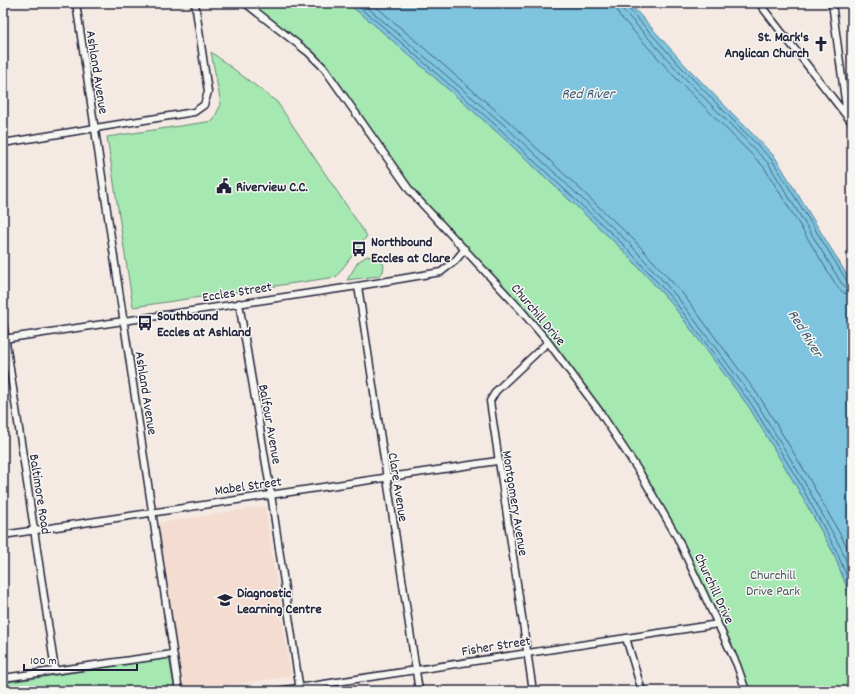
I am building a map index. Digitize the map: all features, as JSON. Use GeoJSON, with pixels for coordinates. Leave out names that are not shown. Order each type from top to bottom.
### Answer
{"type":"FeatureCollection","features":[{"type":"Feature","properties":{"kind":"street","name":"Ashland Avenue"},"geometry":{"type":"LineString","coordinates":[[76,3],[179,691]]}},
{"type":"Feature","properties":{"kind":"street"},"geometry":{"type":"LineString","coordinates":[[3,143],[194,112],[204,105],[208,92],[195,3]]}},
{"type":"Feature","properties":{"kind":"street","name":"Churchill Drive"},"geometry":{"type":"LineString","coordinates":[[245,3],[309,53],[324,68],[399,177],[548,342],[600,412],[640,473],[678,537],[718,624],[746,691]]}},
{"type":"Feature","properties":{"kind":"street"},"geometry":{"type":"LineString","coordinates":[[759,3],[852,123]]}},
{"type":"Feature","properties":{"kind":"street"},"geometry":{"type":"LineString","coordinates":[[832,3],[847,116]]}},
{"type":"Feature","properties":{"kind":"street","name":"Eccles Street"},"geometry":{"type":"LineString","coordinates":[[4,338],[358,286],[441,272],[455,261],[465,249]]}},
{"type":"Feature","properties":{"kind":"street","name":"Clare Avenue"},"geometry":{"type":"LineString","coordinates":[[358,286],[419,691]]}},
{"type":"Feature","properties":{"kind":"street","name":"Balfour Avenue"},"geometry":{"type":"LineString","coordinates":[[239,303],[271,494],[300,689]]}},
{"type":"Feature","properties":{"kind":"street","name":"Baltimore Road"},"geometry":{"type":"LineString","coordinates":[[3,322],[4,338],[55,670]]}},
{"type":"Feature","properties":{"kind":"street","name":"Montgomery Avenue"},"geometry":{"type":"LineString","coordinates":[[533,691],[497,461],[490,401],[492,394],[548,342]]}},
{"type":"Feature","properties":{"kind":"street","name":"Mabel Street"},"geometry":{"type":"LineString","coordinates":[[3,535],[497,461]]}},
{"type":"Feature","properties":{"kind":"street","name":"Fisher Street"},"geometry":{"type":"LineString","coordinates":[[278,691],[300,689],[416,669],[718,624]]}},
{"type":"Feature","properties":{"kind":"street"},"geometry":{"type":"LineString","coordinates":[[626,638],[642,691]]}},
{"type":"Feature","properties":{"kind":"street"},"geometry":{"type":"LineString","coordinates":[[3,678],[173,654]]}},
{"type":"Feature","properties":{"kind":"shaded area","name":"Diagnostic Learning Centre"},"geometry":{"type":"Polygon","coordinates":[[[265,506],[291,676],[194,691],[183,691],[158,523],[265,506]]]}},
{"type":"Feature","properties":{"kind":"green space","name":"Churchill Drive Park"},"geometry":{"type":"Polygon","coordinates":[[[245,3],[347,3],[370,21],[497,132],[623,250],[672,304],[749,407],[794,482],[833,552],[852,600],[852,691],[746,691],[700,584],[640,473],[548,342],[411,192],[324,68],[245,3]]]}},
{"type":"Feature","properties":{"kind":"green space","name":"Riverview C.C."},"geometry":{"type":"Polygon","coordinates":[[[211,52],[277,102],[367,236],[336,277],[133,307],[107,137],[213,121],[221,104],[211,52]]]}},
{"type":"Feature","properties":{"kind":"green space"},"geometry":{"type":"Polygon","coordinates":[[[367,256],[379,258],[384,265],[383,272],[378,276],[347,280],[358,262],[367,256]]]}},
{"type":"Feature","properties":{"kind":"green space"},"geometry":{"type":"Polygon","coordinates":[[[169,658],[175,691],[3,691],[3,683],[169,658]]]}},
{"type":"Feature","properties":{"kind":"water","name":"Red River"},"geometry":{"type":"Polygon","coordinates":[[[347,3],[627,3],[632,6],[686,66],[775,157],[852,283],[852,600],[833,552],[794,482],[749,407],[672,304],[623,250],[497,132],[370,21],[347,3]]]}},
{"type":"Feature","properties":{"kind":"place","name":"St. Mark's Anglican Church"},"geometry":{"type":"Point","coordinates":[821,44]}},
{"type":"Feature","properties":{"kind":"place","name":"Riverview C.C."},"geometry":{"type":"Point","coordinates":[224,186]}},
{"type":"Feature","properties":{"kind":"place","name":"Northbound Eccles at Clare"},"geometry":{"type":"Point","coordinates":[359,249]}},
{"type":"Feature","properties":{"kind":"place","name":"Southbound Eccles at Ashland"},"geometry":{"type":"Point","coordinates":[145,323]}},
{"type":"Feature","properties":{"kind":"place","name":"Diagnostic Learning Centre"},"geometry":{"type":"Point","coordinates":[225,600]}}]}
